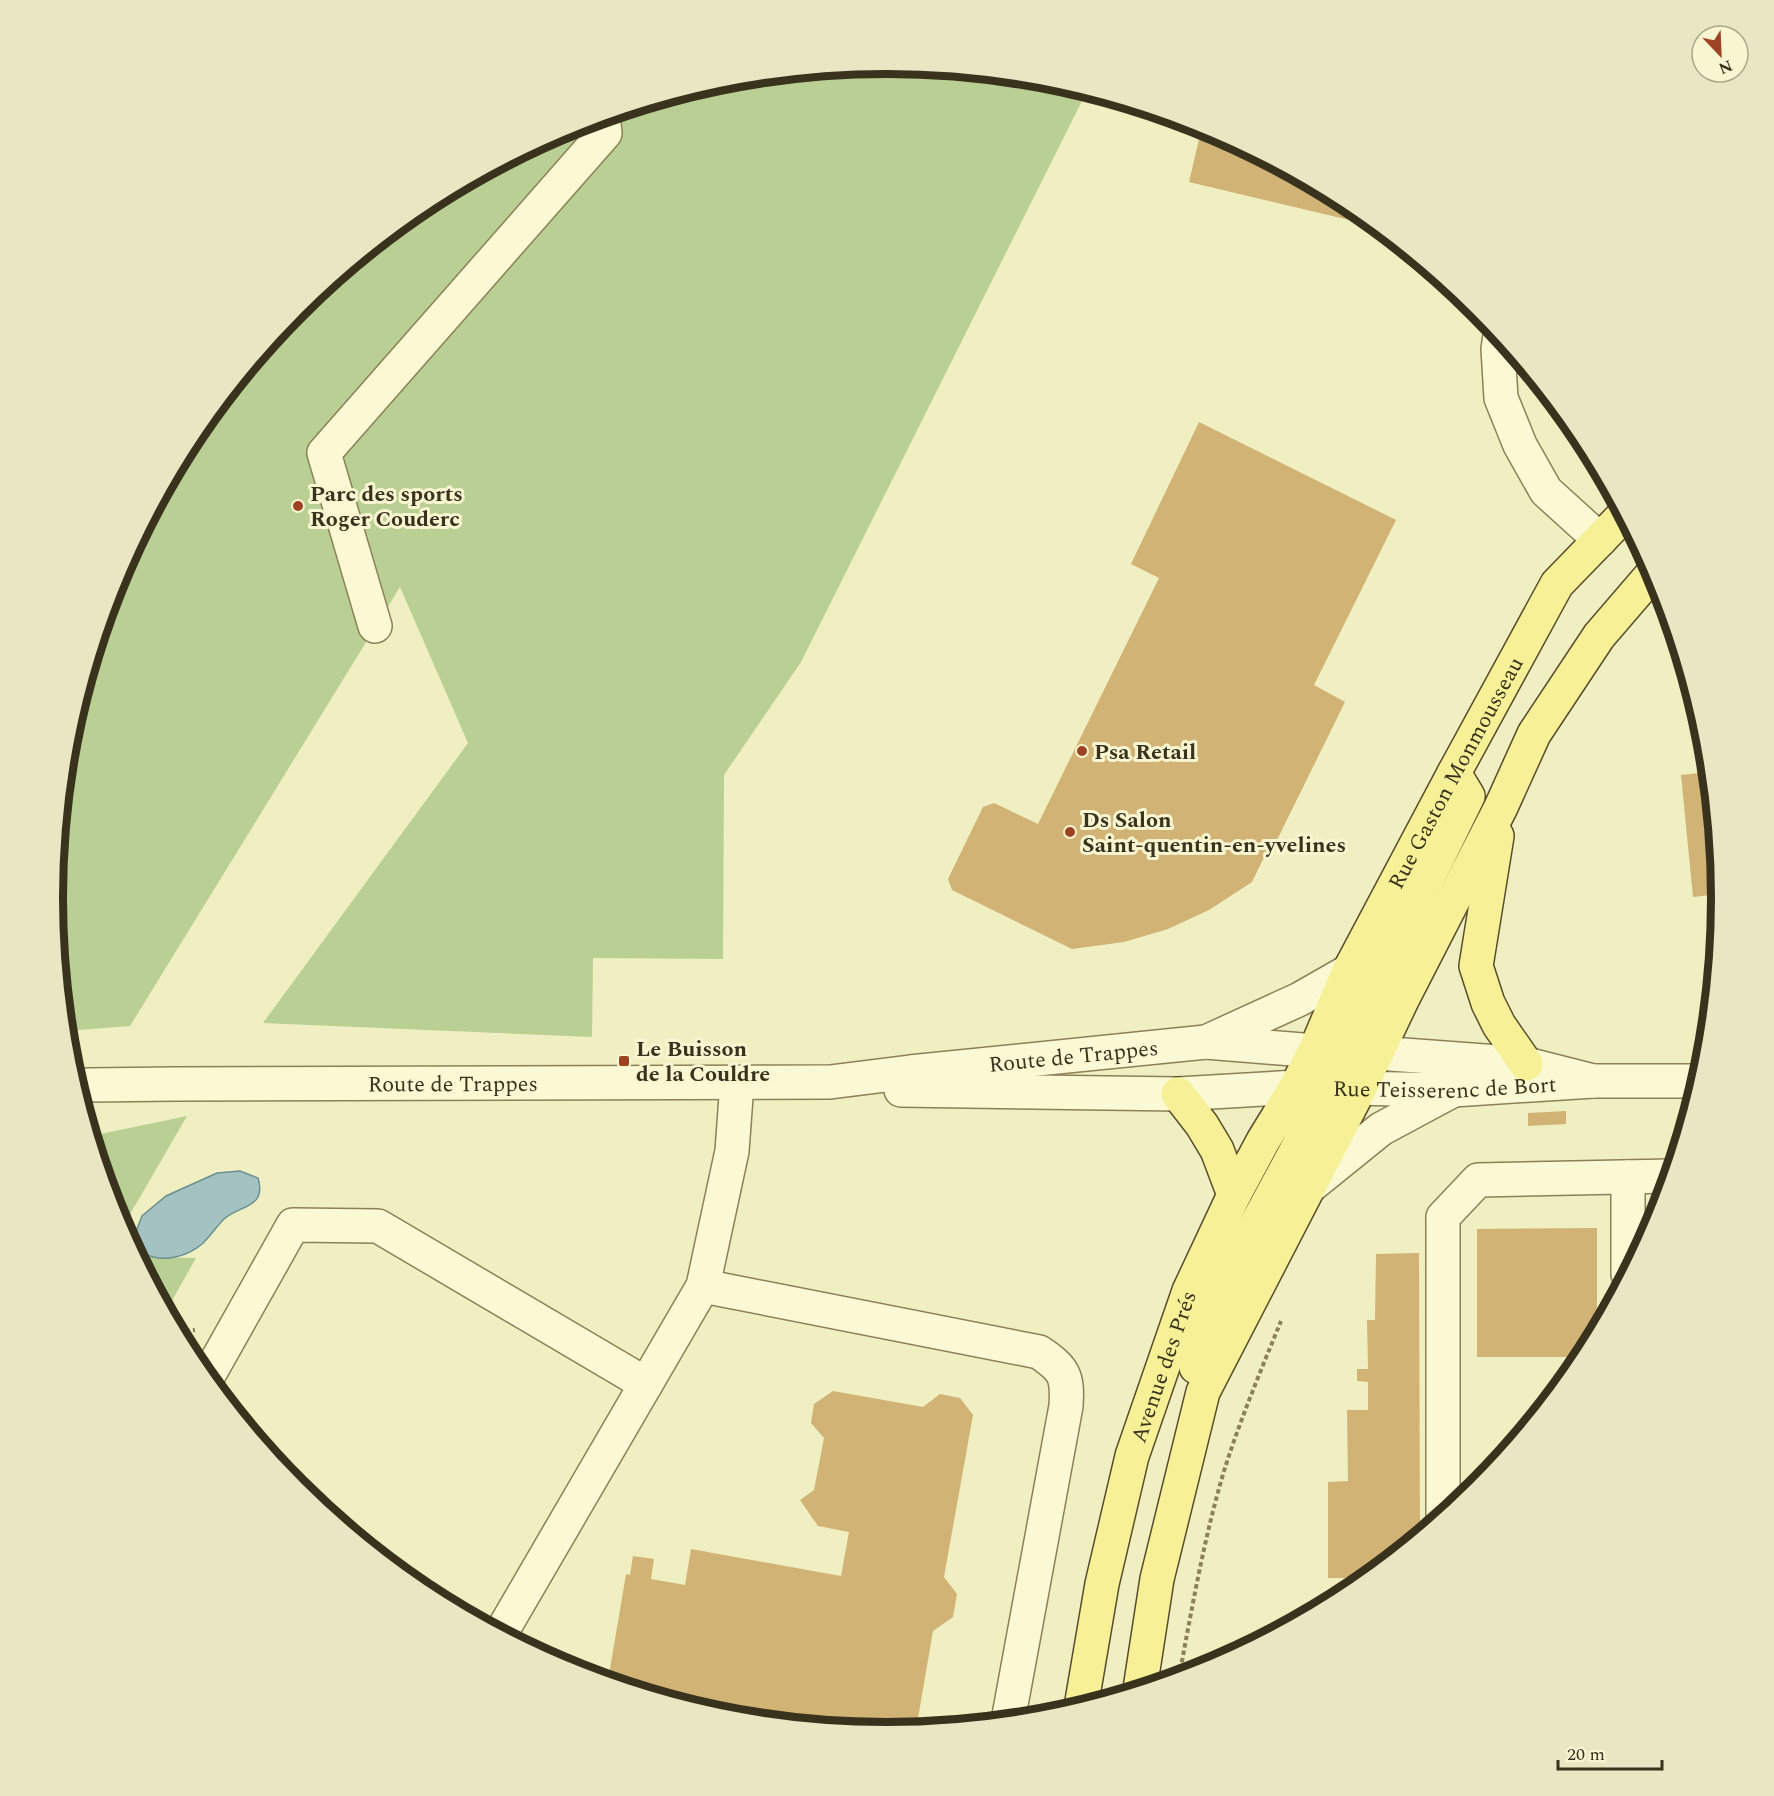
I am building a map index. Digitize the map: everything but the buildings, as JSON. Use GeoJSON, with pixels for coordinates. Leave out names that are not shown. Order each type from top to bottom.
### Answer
{"type":"FeatureCollection","features":[{"type":"Feature","properties":{"kind":"main road","name":"Rue Gaston Monmousseau"},"geometry":{"type":"LineString","coordinates":[[1329,1051],[1349,971],[1557,584],[1619,520]]}},
{"type":"Feature","properties":{"kind":"main road"},"geometry":{"type":"LineString","coordinates":[[1527,1064],[1499,1026],[1488,1003],[1476,966],[1501,807],[1534,734],[1599,636],[1647,580]]}},
{"type":"Feature","properties":{"kind":"main road"},"geometry":{"type":"LineString","coordinates":[[1360,1088],[1329,1051],[1468,796],[1454,773]]}},
{"type":"Feature","properties":{"kind":"main road","name":"Avenue des Prés"},"geometry":{"type":"LineString","coordinates":[[1141,1681],[1157,1579],[1203,1392],[1360,1088],[1501,807]]}},
{"type":"Feature","properties":{"kind":"main road","name":"Avenue des Prés"},"geometry":{"type":"LineString","coordinates":[[1083,1698],[1102,1584],[1132,1456],[1190,1291],[1234,1195],[1263,1141],[1310,1088],[1329,1051]]}},
{"type":"Feature","properties":{"kind":"main road"},"geometry":{"type":"LineString","coordinates":[[1203,1392],[1193,1376],[1230,1273],[1298,1147],[1310,1088]]}},
{"type":"Feature","properties":{"kind":"main road"},"geometry":{"type":"LineString","coordinates":[[1178,1094],[1202,1125],[1217,1150],[1234,1195]]}},
{"type":"Feature","properties":{"kind":"street"},"geometry":{"type":"LineString","coordinates":[[375,626],[324,453],[605,134],[604,125]]}},
{"type":"Feature","properties":{"kind":"street"},"geometry":{"type":"LineString","coordinates":[[1498,346],[1501,398],[1520,445],[1546,491],[1600,540]]}},
{"type":"Feature","properties":{"kind":"street"},"geometry":{"type":"LineString","coordinates":[[1206,1042],[1300,999],[1349,971]]}},
{"type":"Feature","properties":{"kind":"street","name":"Route de Trappes"},"geometry":{"type":"LineString","coordinates":[[85,1086],[830,1082],[1206,1042],[1329,1051]]}},
{"type":"Feature","properties":{"kind":"street","name":"Rue Teisserenc de Bort"},"geometry":{"type":"LineString","coordinates":[[1329,1051],[1527,1064],[1593,1081]]}},
{"type":"Feature","properties":{"kind":"street","name":"Rue Teisserenc de Bort"},"geometry":{"type":"LineString","coordinates":[[1310,1088],[1453,1090],[1593,1081],[1690,1081]]}},
{"type":"Feature","properties":{"kind":"street","name":"Route de Trappes"},"geometry":{"type":"LineString","coordinates":[[830,1082],[910,1091],[1178,1094],[1310,1088]]}},
{"type":"Feature","properties":{"kind":"street"},"geometry":{"type":"LineString","coordinates":[[504,1627],[703,1286],[732,1151],[737,1083]]}},
{"type":"Feature","properties":{"kind":"street"},"geometry":{"type":"LineString","coordinates":[[1308,1188],[1381,1129],[1453,1090]]}},
{"type":"Feature","properties":{"kind":"street"},"geometry":{"type":"LineString","coordinates":[[1443,1506],[1443,1217],[1478,1180],[1662,1176]]}},
{"type":"Feature","properties":{"kind":"street"},"geometry":{"type":"LineString","coordinates":[[1628,1177],[1628,1258]]}},
{"type":"Feature","properties":{"kind":"street"},"geometry":{"type":"LineString","coordinates":[[212,1370],[293,1225],[378,1226],[646,1384]]}},
{"type":"Feature","properties":{"kind":"street"},"geometry":{"type":"LineString","coordinates":[[703,1286],[1039,1352],[1058,1365],[1067,1386],[1066,1406],[1010,1713]]}},
{"type":"Feature","properties":{"kind":"path"},"geometry":{"type":"LineString","coordinates":[[1181,1667],[1203,1554],[1225,1470],[1281,1320]]}},
{"type":"Feature","properties":{"kind":"green space"},"geometry":{"type":"Polygon","coordinates":[[[887,74],[995,81],[1083,98],[801,662],[724,775],[723,959],[593,958],[592,1037],[263,1023],[468,743],[400,587],[130,1026],[74,1030],[70,1006],[63,898],[65,844],[70,790],[91,685],[126,583],[173,486],[233,396],[304,315],[385,244],[475,184],[572,137],[674,102],[779,81],[887,74]]]}},
{"type":"Feature","properties":{"kind":"green space"},"geometry":{"type":"Polygon","coordinates":[[[187,1116],[128,1218],[98,1134],[187,1116]]]}},
{"type":"Feature","properties":{"kind":"green space"},"geometry":{"type":"Polygon","coordinates":[[[146,1257],[196,1258],[170,1304],[146,1257]]]}},
{"type":"Feature","properties":{"kind":"water"},"geometry":{"type":"Polygon","coordinates":[[[240,1171],[258,1178],[259,1195],[250,1205],[230,1214],[202,1244],[191,1251],[173,1258],[153,1257],[144,1253],[135,1233],[142,1216],[166,1196],[217,1173],[240,1171]]]}},
{"type":"Feature","properties":{"kind":"place","name":"Parc des sports Roger Couderc"},"geometry":{"type":"Point","coordinates":[298,506]}},
{"type":"Feature","properties":{"kind":"place","name":"Psa Retail"},"geometry":{"type":"Point","coordinates":[1082,751]}},
{"type":"Feature","properties":{"kind":"place","name":"Ds Salon Saint-quentin-en-yvelines"},"geometry":{"type":"Point","coordinates":[1070,832]}},
{"type":"Feature","properties":{"kind":"place","name":"Le Buisson de la Couldre"},"geometry":{"type":"Point","coordinates":[624,1061]}}]}
